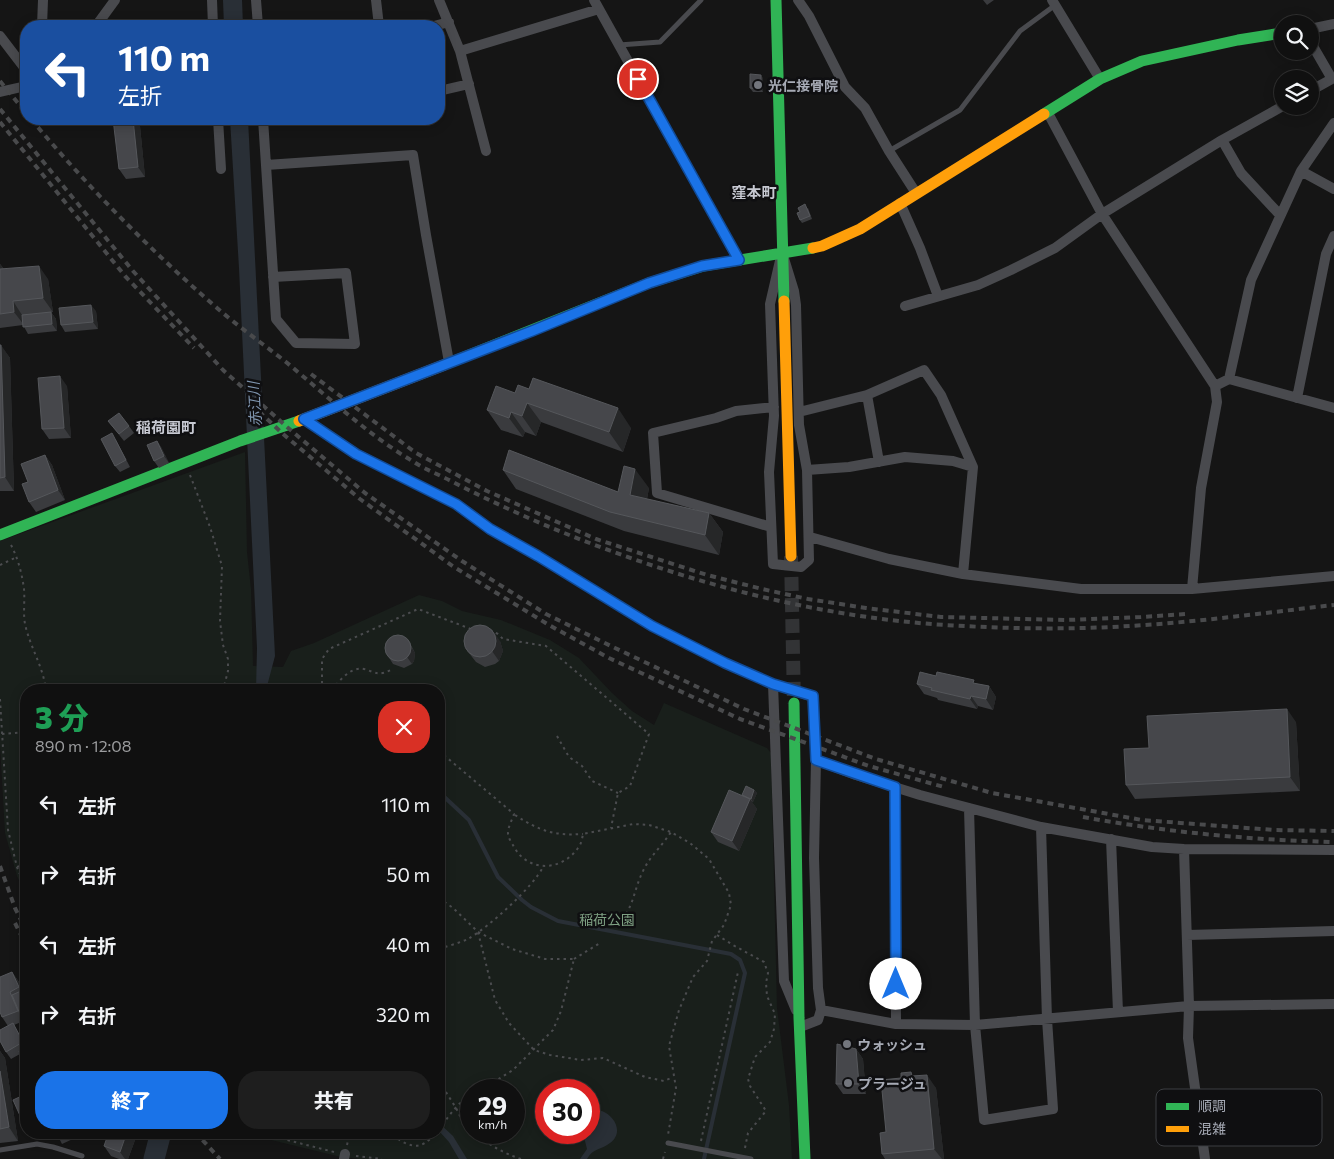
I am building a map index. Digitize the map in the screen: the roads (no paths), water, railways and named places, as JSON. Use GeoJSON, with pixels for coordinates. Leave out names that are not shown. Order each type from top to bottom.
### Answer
{"type":"FeatureCollection","features":[{"type":"Feature","properties":{"kind":"street"},"geometry":{"type":"LineString","coordinates":[[42,20],[43,0]]}},
{"type":"Feature","properties":{"kind":"street"},"geometry":{"type":"LineString","coordinates":[[100,20],[115,0]]}},
{"type":"Feature","properties":{"kind":"street"},"geometry":{"type":"LineString","coordinates":[[212,0],[213,20]]}},
{"type":"Feature","properties":{"kind":"street"},"geometry":{"type":"LineString","coordinates":[[256,0],[258,20]]}},
{"type":"Feature","properties":{"kind":"street"},"geometry":{"type":"LineString","coordinates":[[376,0],[378,20]]}},
{"type":"Feature","properties":{"kind":"street"},"geometry":{"type":"LineString","coordinates":[[440,0],[460,51],[486,151]]}},
{"type":"Feature","properties":{"kind":"street"},"geometry":{"type":"LineString","coordinates":[[776,0],[791,556]]}},
{"type":"Feature","properties":{"kind":"street"},"geometry":{"type":"LineString","coordinates":[[798,0],[809,16],[845,87],[864,108],[916,192]]}},
{"type":"Feature","properties":{"kind":"street"},"geometry":{"type":"LineString","coordinates":[[1053,3],[1100,79]]}},
{"type":"Feature","properties":{"kind":"street"},"geometry":{"type":"LineString","coordinates":[[460,51],[596,4],[739,260]]}},
{"type":"Feature","properties":{"kind":"street"},"geometry":{"type":"LineString","coordinates":[[445,23],[449,22]]}},
{"type":"Feature","properties":{"kind":"street"},"geometry":{"type":"LineString","coordinates":[[1319,27],[1334,24]]}},
{"type":"Feature","properties":{"kind":"street"},"geometry":{"type":"LineString","coordinates":[[3,534],[186,464],[240,441],[304,419],[532,331],[649,283],[702,266],[822,246],[860,229],[916,192],[1048,113],[1100,79],[1142,61],[1238,40],[1274,34]]}},
{"type":"Feature","properties":{"kind":"street"},"geometry":{"type":"LineString","coordinates":[[0,36],[20,62]]}},
{"type":"Feature","properties":{"kind":"street"},"geometry":{"type":"LineString","coordinates":[[1319,57],[1333,81],[1319,87]]}},
{"type":"Feature","properties":{"kind":"street"},"geometry":{"type":"LineString","coordinates":[[445,90],[468,84]]}},
{"type":"Feature","properties":{"kind":"street"},"geometry":{"type":"LineString","coordinates":[[0,92],[20,87]]}},
{"type":"Feature","properties":{"kind":"street"},"geometry":{"type":"LineString","coordinates":[[905,306],[978,285],[1055,248],[1102,214],[1222,140],[1274,111]]}},
{"type":"Feature","properties":{"kind":"street"},"geometry":{"type":"LineString","coordinates":[[1048,113],[1102,214],[1215,386],[1217,402],[1201,488],[1192,589]]}},
{"type":"Feature","properties":{"kind":"street"},"geometry":{"type":"LineString","coordinates":[[1229,379],[1251,280],[1301,171],[1334,123]]}},
{"type":"Feature","properties":{"kind":"street"},"geometry":{"type":"LineString","coordinates":[[218,125],[221,169]]}},
{"type":"Feature","properties":{"kind":"street"},"geometry":{"type":"LineString","coordinates":[[263,125],[273,277],[276,319],[296,343],[355,344],[346,273],[273,277]]}},
{"type":"Feature","properties":{"kind":"street"},"geometry":{"type":"LineString","coordinates":[[1222,140],[1241,173],[1280,215]]}},
{"type":"Feature","properties":{"kind":"street"},"geometry":{"type":"LineString","coordinates":[[266,165],[413,155],[449,362]]}},
{"type":"Feature","properties":{"kind":"street"},"geometry":{"type":"LineString","coordinates":[[1301,171],[1334,189]]}},
{"type":"Feature","properties":{"kind":"street"},"geometry":{"type":"LineString","coordinates":[[900,203],[938,296]]}},
{"type":"Feature","properties":{"kind":"street"},"geometry":{"type":"LineString","coordinates":[[1297,398],[1326,254],[1334,236]]}},
{"type":"Feature","properties":{"kind":"street"},"geometry":{"type":"LineString","coordinates":[[782,252],[794,291],[799,425],[808,470],[809,560],[801,567],[772,564],[769,472],[774,407],[770,304],[782,252]]}},
{"type":"Feature","properties":{"kind":"street"},"geometry":{"type":"LineString","coordinates":[[799,412],[867,395],[924,370],[941,395],[973,466],[962,574]]}},
{"type":"Feature","properties":{"kind":"street"},"geometry":{"type":"LineString","coordinates":[[1215,386],[1229,379],[1334,408]]}},
{"type":"Feature","properties":{"kind":"street"},"geometry":{"type":"LineString","coordinates":[[867,395],[879,462]]}},
{"type":"Feature","properties":{"kind":"street"},"geometry":{"type":"LineString","coordinates":[[771,527],[657,493],[653,433],[716,418],[736,411],[774,407]]}},
{"type":"Feature","properties":{"kind":"street"},"geometry":{"type":"LineString","coordinates":[[304,419],[356,454],[456,504],[490,529],[652,626],[725,663],[773,684],[813,696],[816,760],[814,858],[818,988],[821,1010],[818,1020],[800,1022]]}},
{"type":"Feature","properties":{"kind":"street"},"geometry":{"type":"LineString","coordinates":[[808,470],[849,468],[905,457],[953,461],[973,466]]}},
{"type":"Feature","properties":{"kind":"street"},"geometry":{"type":"LineString","coordinates":[[810,537],[889,559],[962,574],[1081,589],[1192,589],[1334,576]]}},
{"type":"Feature","properties":{"kind":"street"},"geometry":{"type":"LineString","coordinates":[[773,684],[784,981],[800,1022]]}},
{"type":"Feature","properties":{"kind":"street"},"geometry":{"type":"LineString","coordinates":[[794,703],[804,1159]]}},
{"type":"Feature","properties":{"kind":"street"},"geometry":{"type":"LineString","coordinates":[[816,760],[895,787],[1041,827],[1152,847],[1334,850]]}},
{"type":"Feature","properties":{"kind":"street"},"geometry":{"type":"LineString","coordinates":[[895,787],[896,1024]]}},
{"type":"Feature","properties":{"kind":"street"},"geometry":{"type":"LineString","coordinates":[[969,808],[975,1025],[984,1120],[1054,1109],[1047,1019],[1041,827]]}},
{"type":"Feature","properties":{"kind":"street"},"geometry":{"type":"LineString","coordinates":[[1111,839],[1118,1012]]}},
{"type":"Feature","properties":{"kind":"street"},"geometry":{"type":"LineString","coordinates":[[1184,849],[1189,1006],[1188,1038],[1195,1089]]}},
{"type":"Feature","properties":{"kind":"street"},"geometry":{"type":"LineString","coordinates":[[1186,935],[1334,930]]}},
{"type":"Feature","properties":{"kind":"street"},"geometry":{"type":"LineString","coordinates":[[821,1010],[896,1024],[975,1025],[1189,1006],[1334,1004]]}},
{"type":"Feature","properties":{"kind":"street"},"geometry":{"type":"LineString","coordinates":[[1203,1146],[1205,1159]]}},
{"type":"Feature","properties":{"kind":"lane"},"geometry":{"type":"LineString","coordinates":[[619,45],[660,42],[701,0]]}},
{"type":"Feature","properties":{"kind":"lane"},"geometry":{"type":"LineString","coordinates":[[889,151],[960,110],[1020,31],[1053,3]]}},
{"type":"Feature","properties":{"kind":"lane"},"geometry":{"type":"LineString","coordinates":[[668,1143],[751,1159]]}},
{"type":"Feature","properties":{"kind":"lane"},"geometry":{"type":"LineString","coordinates":[[0,1150],[37,1144],[82,1156]]}},
{"type":"Feature","properties":{"kind":"water"},"geometry":{"type":"Polygon","coordinates":[[[223,0],[242,0],[243,20],[224,20],[223,0]]]}},
{"type":"Feature","properties":{"kind":"water"},"geometry":{"type":"Polygon","coordinates":[[[230,125],[248,125],[275,656],[268,684],[256,684],[257,648],[230,125]]]}},
{"type":"Feature","properties":{"kind":"water"},"geometry":{"type":"Polygon","coordinates":[[[600,1111],[607,1113],[614,1121],[617,1130],[614,1139],[589,1155],[587,1159],[580,1159],[587,1149],[586,1144],[600,1144],[600,1111]]]}},
{"type":"Feature","properties":{"kind":"water"},"geometry":{"type":"Polygon","coordinates":[[[445,1129],[453,1136],[467,1159],[459,1159],[445,1138],[445,1129]]]}},
{"type":"Feature","properties":{"kind":"waterway"},"geometry":{"type":"LineString","coordinates":[[445,798],[469,820],[498,877],[531,907],[558,921],[731,954],[740,960],[745,973],[704,1159]]}},
{"type":"Feature","properties":{"kind":"waterway","name":"赤江川"},"geometry":{"type":"LineString","coordinates":[[154,1159],[159,1139]]}},
{"type":"Feature","properties":{"kind":"tunnel"},"geometry":{"type":"LineString","coordinates":[[791,556],[794,703]]}},
{"type":"Feature","properties":{"kind":"railway"},"geometry":{"type":"LineString","coordinates":[[0,81],[20,106]]}},
{"type":"Feature","properties":{"kind":"railway"},"geometry":{"type":"LineString","coordinates":[[0,109],[133,271],[223,370],[365,493],[462,561],[546,614],[744,709],[876,759],[992,793],[1142,820],[1274,830],[1334,831]]}},
{"type":"Feature","properties":{"kind":"railway"},"geometry":{"type":"LineString","coordinates":[[0,122],[125,276],[194,348]]}},
{"type":"Feature","properties":{"kind":"railway"},"geometry":{"type":"LineString","coordinates":[[36,125],[97,193],[192,286],[225,315],[286,362],[380,440],[423,468],[485,498],[588,543],[687,577],[789,603],[841,613],[945,625],[1044,628],[1119,627],[1334,605]]}},
{"type":"Feature","properties":{"kind":"railway"},"geometry":{"type":"LineString","coordinates":[[311,374],[416,453],[487,491],[596,539],[707,575],[808,599],[941,617],[1066,620],[1185,614]]}},
{"type":"Feature","properties":{"kind":"railway"},"geometry":{"type":"LineString","coordinates":[[251,404],[283,434],[360,499],[454,567],[549,625],[609,658],[740,719],[869,766],[944,787]]}},
{"type":"Feature","properties":{"kind":"railway"},"geometry":{"type":"LineString","coordinates":[[1083,817],[1145,827],[1208,834],[1334,842]]}},
{"type":"Feature","properties":{"kind":"railway"},"geometry":{"type":"LineString","coordinates":[[0,866],[20,918]]}},
{"type":"Feature","properties":{"kind":"railway"},"geometry":{"type":"LineString","coordinates":[[15,923],[20,933]]}},
{"type":"Feature","properties":{"kind":"railway"},"geometry":{"type":"LineString","coordinates":[[201,1139],[220,1159]]}},
{"type":"Feature","properties":{"kind":"place","name":"光仁接骨院"},"geometry":{"type":"Point","coordinates":[758,85]}},
{"type":"Feature","properties":{"kind":"place","name":"ウォッシュ"},"geometry":{"type":"Point","coordinates":[847,1044]}},
{"type":"Feature","properties":{"kind":"place","name":"プラージュ"},"geometry":{"type":"Point","coordinates":[848,1083]}},
{"type":"Feature","properties":{"kind":"district","name":"窪本町"},"geometry":{"type":"Point","coordinates":[754,192]}},
{"type":"Feature","properties":{"kind":"district","name":"稲荷園町"},"geometry":{"type":"Point","coordinates":[166,427]}},
{"type":"Feature","properties":{"kind":"park label","name":"稲荷公園"},"geometry":{"type":"Point","coordinates":[607,919]}}]}
